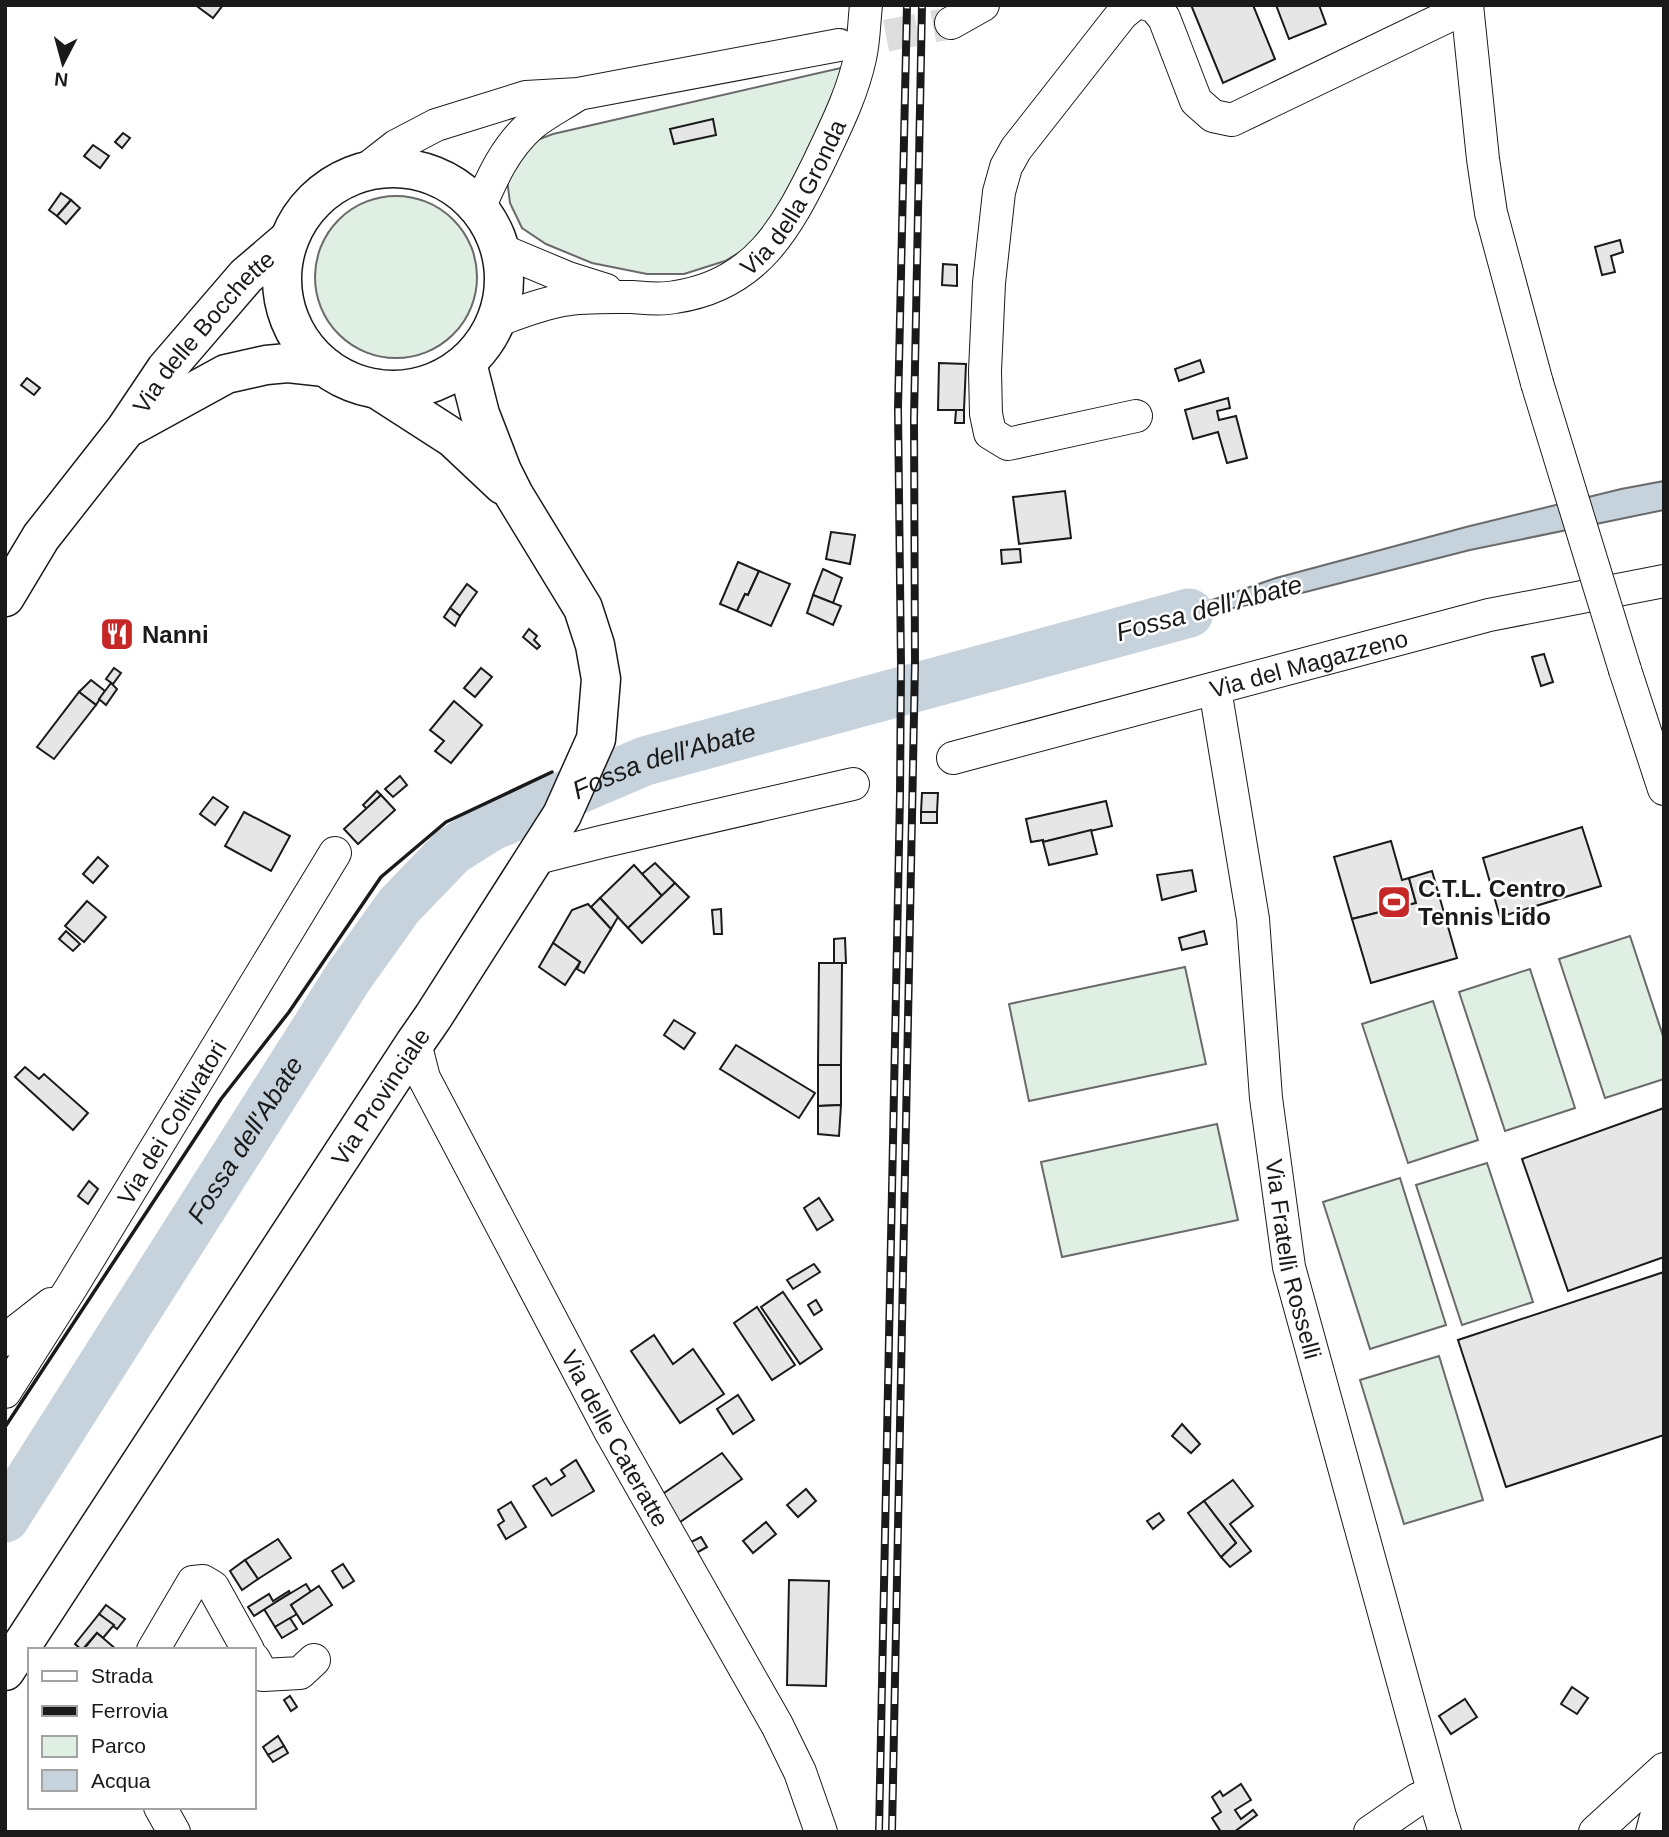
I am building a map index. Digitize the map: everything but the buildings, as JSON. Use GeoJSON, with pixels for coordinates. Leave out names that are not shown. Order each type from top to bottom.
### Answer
{"type":"FeatureCollection","features":[{"type":"Feature","properties":{"kind":"main road"},"geometry":{"type":"LineString","coordinates":[[407,168],[447,182],[479,208],[492,228],[501,250],[503,298],[496,321],[484,344],[467,363],[440,380],[409,390],[377,389],[349,382],[325,368],[304,348],[287,314],[282,296],[281,268],[288,240],[300,216],[317,196],[340,181],[364,171],[407,168]]}},
{"type":"Feature","properties":{"kind":"main road","name":"Via delle Bocchette"},"geometry":{"type":"LineString","coordinates":[[5,597],[41,537],[125,430],[166,369],[246,276],[288,240]]}},
{"type":"Feature","properties":{"kind":"main road","name":"Via delle Bocchette"},"geometry":{"type":"LineString","coordinates":[[125,430],[226,373],[288,363],[325,368]]}},
{"type":"Feature","properties":{"kind":"main road","name":"Via Provinciale"},"geometry":{"type":"LineString","coordinates":[[17,1664],[562,815],[596,739],[601,679],[595,645],[583,608],[502,471],[480,414],[467,363]]}},
{"type":"Feature","properties":{"kind":"main road","name":"Via Provinciale"},"geometry":{"type":"LineString","coordinates":[[377,389],[453,438],[514,495]]}},
{"type":"Feature","properties":{"kind":"street","name":"Via della Gronda"},"geometry":{"type":"LineString","coordinates":[[496,321],[563,300],[673,298],[704,290],[737,275],[765,251],[799,202],[849,97],[861,56],[866,5]]}},
{"type":"Feature","properties":{"kind":"street"},"geometry":{"type":"LineString","coordinates":[[951,23],[984,5]]}},
{"type":"Feature","properties":{"kind":"street"},"geometry":{"type":"LineString","coordinates":[[1133,5],[1122,14],[1071,78],[1016,149],[1006,167],[997,205],[989,284],[985,371],[986,414],[990,433],[1008,444],[1136,416]]}},
{"type":"Feature","properties":{"kind":"street"},"geometry":{"type":"LineString","coordinates":[[1149,5],[1154,6],[1164,18],[1196,101],[1213,116],[1232,120],[1467,6],[1491,213],[1537,383],[1664,789]]}},
{"type":"Feature","properties":{"kind":"street"},"geometry":{"type":"LineString","coordinates":[[364,171],[396,146],[436,125],[526,97],[578,94],[839,45]]}},
{"type":"Feature","properties":{"kind":"street"},"geometry":{"type":"LineString","coordinates":[[479,208],[498,165],[524,133],[531,125],[578,94]]}},
{"type":"Feature","properties":{"kind":"street","name":"Via della Gronda"},"geometry":{"type":"LineString","coordinates":[[501,250],[568,278],[631,297]]}},
{"type":"Feature","properties":{"kind":"street","name":"Via del Magazzeno"},"geometry":{"type":"LineString","coordinates":[[953,758],[1489,615],[1664,581]]}},
{"type":"Feature","properties":{"kind":"street","name":"Via Fratelli Rosselli"},"geometry":{"type":"LineString","coordinates":[[1215,689],[1253,919],[1266,1098],[1289,1267],[1445,1818]]}},
{"type":"Feature","properties":{"kind":"street"},"geometry":{"type":"LineString","coordinates":[[533,859],[853,784]]}},
{"type":"Feature","properties":{"kind":"street","name":"Via dei Coltivatori"},"geometry":{"type":"LineString","coordinates":[[5,1392],[335,853]]}},
{"type":"Feature","properties":{"kind":"street","name":"Via delle Cateratte"},"geometry":{"type":"LineString","coordinates":[[415,1043],[424,1079],[604,1419],[777,1725],[800,1772],[821,1832]]}},
{"type":"Feature","properties":{"kind":"street"},"geometry":{"type":"LineString","coordinates":[[5,1340],[71,1288]]}},
{"type":"Feature","properties":{"kind":"street"},"geometry":{"type":"LineString","coordinates":[[154,1648],[193,1582],[203,1580],[213,1587],[247,1648]]}},
{"type":"Feature","properties":{"kind":"street"},"geometry":{"type":"LineString","coordinates":[[256,1663],[263,1675],[300,1673],[314,1660]]}},
{"type":"Feature","properties":{"kind":"street"},"geometry":{"type":"LineString","coordinates":[[1595,1832],[1664,1769]]}},
{"type":"Feature","properties":{"kind":"street"},"geometry":{"type":"LineString","coordinates":[[1652,1832],[1664,1798]]}},
{"type":"Feature","properties":{"kind":"street"},"geometry":{"type":"LineString","coordinates":[[1370,1832],[1418,1799],[1445,1818]]}},
{"type":"Feature","properties":{"kind":"street"},"geometry":{"type":"LineString","coordinates":[[160,1809],[174,1832]]}},
{"type":"Feature","properties":{"kind":"green space"},"geometry":{"type":"Polygon","coordinates":[[[845,67],[844,81],[779,214],[749,247],[725,261],[684,274],[647,274],[592,263],[546,244],[522,228],[510,203],[507,179],[529,143],[553,134],[845,67]]]}},
{"type":"Feature","properties":{"kind":"green space"},"geometry":{"type":"Polygon","coordinates":[[[396,196],[427,202],[441,209],[453,220],[464,232],[471,246],[477,277],[471,308],[464,322],[453,334],[441,345],[427,352],[396,358],[365,352],[351,345],[339,334],[328,322],[321,308],[315,277],[321,246],[328,232],[339,220],[351,209],[365,202],[396,196]]]}},
{"type":"Feature","properties":{"kind":"green space"},"geometry":{"type":"Polygon","coordinates":[[[1630,936],[1664,1039],[1664,1079],[1605,1098],[1559,959],[1630,936]]]}},
{"type":"Feature","properties":{"kind":"green space"},"geometry":{"type":"Polygon","coordinates":[[[1185,967],[1206,1064],[1029,1101],[1009,1004],[1185,967]]]}},
{"type":"Feature","properties":{"kind":"green space"},"geometry":{"type":"Polygon","coordinates":[[[1530,969],[1575,1108],[1505,1131],[1459,992],[1530,969]]]}},
{"type":"Feature","properties":{"kind":"green space"},"geometry":{"type":"Polygon","coordinates":[[[1433,1001],[1478,1140],[1408,1163],[1362,1024],[1433,1001]]]}},
{"type":"Feature","properties":{"kind":"green space"},"geometry":{"type":"Polygon","coordinates":[[[1217,1124],[1238,1220],[1062,1257],[1041,1162],[1217,1124]]]}},
{"type":"Feature","properties":{"kind":"green space"},"geometry":{"type":"Polygon","coordinates":[[[1487,1163],[1533,1302],[1462,1325],[1416,1185],[1487,1163]]]}},
{"type":"Feature","properties":{"kind":"green space"},"geometry":{"type":"Polygon","coordinates":[[[1400,1178],[1446,1325],[1370,1349],[1323,1202],[1400,1178]]]}},
{"type":"Feature","properties":{"kind":"green space"},"geometry":{"type":"Polygon","coordinates":[[[1439,1356],[1483,1500],[1404,1524],[1360,1380],[1439,1356]]]}},
{"type":"Feature","properties":{"kind":"water"},"geometry":{"type":"Polygon","coordinates":[[[1664,481],[1664,510],[1470,550],[1282,598],[1125,630],[1276,578],[1466,527],[1664,481]]]}},
{"type":"Feature","properties":{"kind":"waterway","name":"Fossa dell'Abate"},"geometry":{"type":"LineString","coordinates":[[5,1518],[349,976],[399,906],[452,851],[490,827],[645,761],[1189,613]]}},
{"type":"Feature","properties":{"kind":"tunnel"},"geometry":{"type":"LineString","coordinates":[[839,45],[951,23]]}},
{"type":"Feature","properties":{"kind":"railway"},"geometry":{"type":"LineString","coordinates":[[879,1832],[900,795],[898,409],[907,5]]}},
{"type":"Feature","properties":{"kind":"railway"},"geometry":{"type":"LineString","coordinates":[[892,1832],[915,664],[914,419],[922,5]]}},
{"type":"Feature","properties":{"kind":"wall"},"geometry":{"type":"LineString","coordinates":[[5,1427],[221,1099],[289,1012],[381,877],[446,822],[552,772]]}},
{"type":"Feature","properties":{"kind":"place","name":"Nanni"},"geometry":{"type":"Point","coordinates":[117,634]}},
{"type":"Feature","properties":{"kind":"place","name":"C.T.L. Centro Tennis Lido"},"geometry":{"type":"Point","coordinates":[1394,902]}}]}
